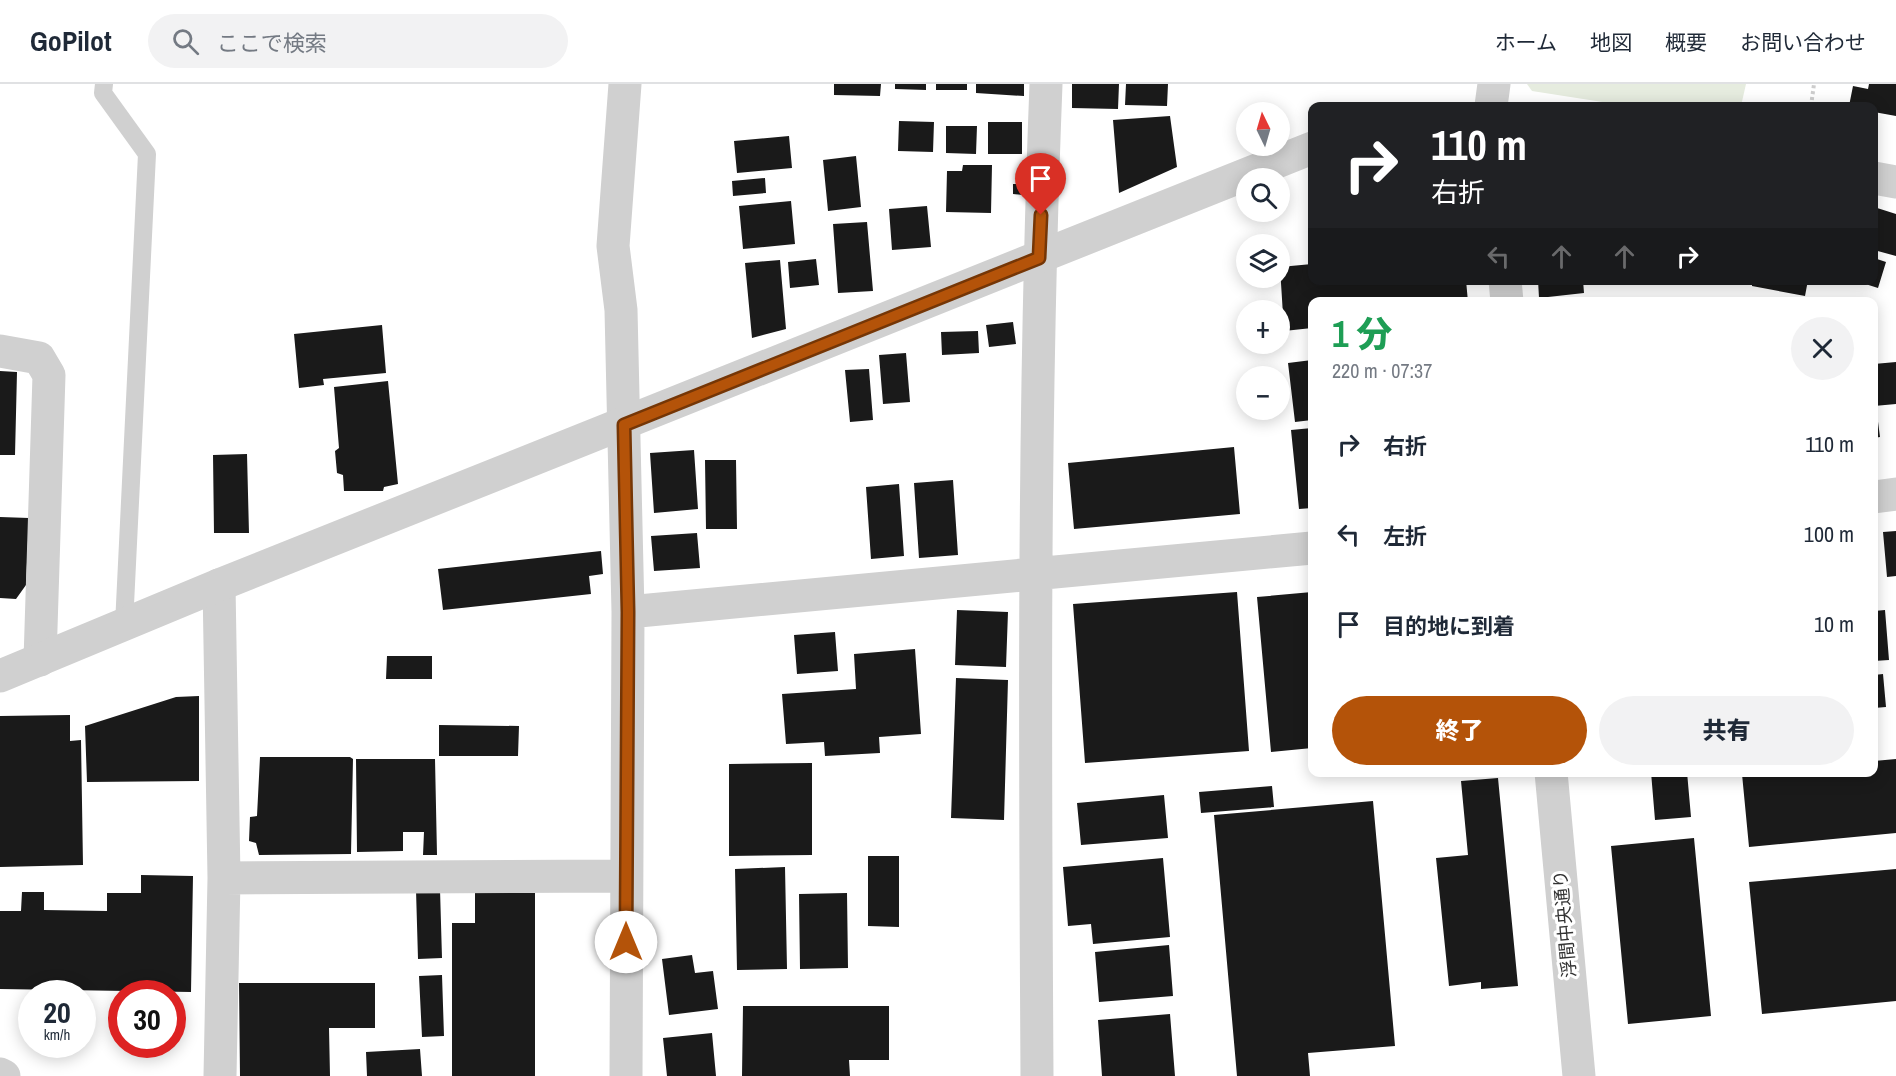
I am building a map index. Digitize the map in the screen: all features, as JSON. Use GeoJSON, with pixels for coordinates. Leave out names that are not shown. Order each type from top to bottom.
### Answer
{"type":"FeatureCollection","features":[{"type":"Feature","properties":{"kind":"street"},"geometry":{"type":"LineString","coordinates":[[625,84],[613,246],[621,310],[628,612],[626,1076]]}},
{"type":"Feature","properties":{"kind":"street"},"geometry":{"type":"LineString","coordinates":[[1036,1076],[1034,574],[1039,258],[1046,84]]}},
{"type":"Feature","properties":{"kind":"street"},"geometry":{"type":"LineString","coordinates":[[1492,102],[1494,84]]}},
{"type":"Feature","properties":{"kind":"street"},"geometry":{"type":"LineString","coordinates":[[0,676],[219,585],[1308,150]]}},
{"type":"Feature","properties":{"kind":"street"},"geometry":{"type":"LineString","coordinates":[[1878,179],[1896,182]]}},
{"type":"Feature","properties":{"kind":"street"},"geometry":{"type":"LineString","coordinates":[[0,351],[39,358],[49,375],[40,660]]}},
{"type":"Feature","properties":{"kind":"street"},"geometry":{"type":"LineString","coordinates":[[1878,496],[1896,494]]}},
{"type":"Feature","properties":{"kind":"street"},"geometry":{"type":"LineString","coordinates":[[628,612],[1308,549]]}},
{"type":"Feature","properties":{"kind":"street"},"geometry":{"type":"LineString","coordinates":[[219,585],[224,878],[220,1076]]}},
{"type":"Feature","properties":{"kind":"street","name":"浮間中央通り"},"geometry":{"type":"LineString","coordinates":[[1551,777],[1579,1076]]}},
{"type":"Feature","properties":{"kind":"street"},"geometry":{"type":"LineString","coordinates":[[224,878],[626,876]]}},
{"type":"Feature","properties":{"kind":"lane"},"geometry":{"type":"LineString","coordinates":[[104,84],[103,93],[147,154],[124,625]]}},
{"type":"Feature","properties":{"kind":"path"},"geometry":{"type":"LineString","coordinates":[[1812,102],[1814,84]]}},
{"type":"Feature","properties":{"kind":"shaded area"},"geometry":{"type":"Polygon","coordinates":[[[1527,84],[1746,84],[1742,102],[1602,102],[1532,91],[1527,84]]]}},
{"type":"Feature","properties":{"kind":"building"},"geometry":{"type":"Polygon","coordinates":[[[834,84],[881,84],[880,96],[834,95],[834,84]]]}},
{"type":"Feature","properties":{"kind":"building"},"geometry":{"type":"Polygon","coordinates":[[[895,84],[926,84],[926,90],[895,89],[895,84]]]}},
{"type":"Feature","properties":{"kind":"building"},"geometry":{"type":"Polygon","coordinates":[[[936,84],[967,84],[967,90],[936,90],[936,84]]]}},
{"type":"Feature","properties":{"kind":"building"},"geometry":{"type":"Polygon","coordinates":[[[976,84],[1024,84],[1024,96],[976,93],[976,84]]]}},
{"type":"Feature","properties":{"kind":"building"},"geometry":{"type":"Polygon","coordinates":[[[1072,84],[1119,84],[1118,109],[1072,108],[1072,84]]]}},
{"type":"Feature","properties":{"kind":"building"},"geometry":{"type":"Polygon","coordinates":[[[1126,84],[1168,84],[1167,106],[1125,105],[1126,84]]]}},
{"type":"Feature","properties":{"kind":"building"},"geometry":{"type":"Polygon","coordinates":[[[1869,84],[1896,84],[1896,116],[1878,113],[1878,102],[1850,102],[1853,86],[1868,89],[1869,84]]]}},
{"type":"Feature","properties":{"kind":"building"},"geometry":{"type":"Polygon","coordinates":[[[1170,116],[1177,167],[1119,193],[1113,120],[1170,116]]]}},
{"type":"Feature","properties":{"kind":"building"},"geometry":{"type":"Polygon","coordinates":[[[899,121],[934,122],[933,152],[898,151],[899,121]]]}},
{"type":"Feature","properties":{"kind":"building"},"geometry":{"type":"Polygon","coordinates":[[[988,122],[1022,122],[1022,154],[988,154],[988,122]]]}},
{"type":"Feature","properties":{"kind":"building"},"geometry":{"type":"Polygon","coordinates":[[[946,126],[977,126],[976,154],[946,153],[946,126]]]}},
{"type":"Feature","properties":{"kind":"building"},"geometry":{"type":"Polygon","coordinates":[[[789,136],[792,168],[737,173],[734,141],[789,136]]]}},
{"type":"Feature","properties":{"kind":"building"},"geometry":{"type":"Polygon","coordinates":[[[856,156],[861,207],[828,211],[823,160],[856,156]]]}},
{"type":"Feature","properties":{"kind":"building"},"geometry":{"type":"Polygon","coordinates":[[[963,165],[992,165],[991,213],[946,212],[947,171],[962,171],[963,165]]]}},
{"type":"Feature","properties":{"kind":"building"},"geometry":{"type":"Polygon","coordinates":[[[765,178],[766,193],[733,196],[732,181],[765,178]]]}},
{"type":"Feature","properties":{"kind":"building"},"geometry":{"type":"Polygon","coordinates":[[[1013,184],[1024,184],[1023,195],[1013,194],[1013,184]]]}},
{"type":"Feature","properties":{"kind":"building"},"geometry":{"type":"Polygon","coordinates":[[[791,201],[795,244],[743,249],[739,206],[791,201]]]}},
{"type":"Feature","properties":{"kind":"building"},"geometry":{"type":"Polygon","coordinates":[[[927,206],[931,247],[892,250],[889,209],[927,206]]]}},
{"type":"Feature","properties":{"kind":"building"},"geometry":{"type":"Polygon","coordinates":[[[1878,208],[1896,214],[1896,256],[1878,251],[1878,208]]]}},
{"type":"Feature","properties":{"kind":"building"},"geometry":{"type":"Polygon","coordinates":[[[867,222],[873,291],[838,293],[833,224],[867,222]]]}},
{"type":"Feature","properties":{"kind":"building"},"geometry":{"type":"Polygon","coordinates":[[[816,259],[819,285],[790,288],[788,262],[816,259]]]}},
{"type":"Feature","properties":{"kind":"building"},"geometry":{"type":"Polygon","coordinates":[[[1878,259],[1886,262],[1878,288],[1869,285],[1878,285],[1878,259]]]}},
{"type":"Feature","properties":{"kind":"building"},"geometry":{"type":"Polygon","coordinates":[[[780,260],[786,329],[752,338],[745,263],[780,260]]]}},
{"type":"Feature","properties":{"kind":"building"},"geometry":{"type":"Polygon","coordinates":[[[1308,264],[1308,285],[1466,285],[1468,297],[1308,297],[1308,328],[1290,330],[1290,300],[1282,300],[1281,288],[1290,288],[1290,266],[1308,264]]]}},
{"type":"Feature","properties":{"kind":"building"},"geometry":{"type":"Polygon","coordinates":[[[1538,285],[1583,285],[1584,293],[1539,297],[1538,285]]]}},
{"type":"Feature","properties":{"kind":"building"},"geometry":{"type":"Polygon","coordinates":[[[1752,285],[1807,285],[1805,296],[1752,285]]]}},
{"type":"Feature","properties":{"kind":"building"},"geometry":{"type":"Polygon","coordinates":[[[1013,322],[1016,344],[989,347],[986,325],[1013,322]]]}},
{"type":"Feature","properties":{"kind":"building"},"geometry":{"type":"Polygon","coordinates":[[[382,325],[386,373],[323,379],[324,385],[299,388],[294,334],[382,325]]]}},
{"type":"Feature","properties":{"kind":"building"},"geometry":{"type":"Polygon","coordinates":[[[978,331],[979,353],[942,355],[941,332],[978,331]]]}},
{"type":"Feature","properties":{"kind":"building"},"geometry":{"type":"Polygon","coordinates":[[[906,353],[910,402],[883,404],[879,355],[906,353]]]}},
{"type":"Feature","properties":{"kind":"building"},"geometry":{"type":"Polygon","coordinates":[[[1308,360],[1308,420],[1295,422],[1288,363],[1308,360]]]}},
{"type":"Feature","properties":{"kind":"building"},"geometry":{"type":"Polygon","coordinates":[[[1896,362],[1896,404],[1878,406],[1878,364],[1896,362]]]}},
{"type":"Feature","properties":{"kind":"building"},"geometry":{"type":"Polygon","coordinates":[[[869,369],[873,420],[850,422],[845,370],[869,369]]]}},
{"type":"Feature","properties":{"kind":"building"},"geometry":{"type":"Polygon","coordinates":[[[0,371],[17,372],[15,455],[0,455],[0,371]]]}},
{"type":"Feature","properties":{"kind":"building"},"geometry":{"type":"Polygon","coordinates":[[[388,381],[398,484],[384,487],[383,491],[344,491],[343,475],[337,473],[335,451],[339,448],[334,387],[388,381]]]}},
{"type":"Feature","properties":{"kind":"building"},"geometry":{"type":"Polygon","coordinates":[[[1308,428],[1308,508],[1299,509],[1291,430],[1308,428]]]}},
{"type":"Feature","properties":{"kind":"building"},"geometry":{"type":"Polygon","coordinates":[[[1234,447],[1240,514],[1074,529],[1068,463],[1234,447]]]}},
{"type":"Feature","properties":{"kind":"building"},"geometry":{"type":"Polygon","coordinates":[[[694,450],[698,509],[654,513],[650,453],[694,450]]]}},
{"type":"Feature","properties":{"kind":"building"},"geometry":{"type":"Polygon","coordinates":[[[247,454],[249,533],[214,533],[213,455],[247,454]]]}},
{"type":"Feature","properties":{"kind":"building"},"geometry":{"type":"Polygon","coordinates":[[[705,460],[736,460],[737,529],[706,529],[705,460]]]}},
{"type":"Feature","properties":{"kind":"building"},"geometry":{"type":"Polygon","coordinates":[[[953,480],[958,555],[919,558],[914,483],[953,480]]]}},
{"type":"Feature","properties":{"kind":"building"},"geometry":{"type":"Polygon","coordinates":[[[899,484],[904,556],[871,559],[866,487],[899,484]]]}},
{"type":"Feature","properties":{"kind":"building"},"geometry":{"type":"Polygon","coordinates":[[[0,517],[29,518],[26,585],[16,599],[0,598],[0,517]]]}},
{"type":"Feature","properties":{"kind":"building"},"geometry":{"type":"Polygon","coordinates":[[[1896,531],[1896,576],[1887,577],[1883,532],[1896,531]]]}},
{"type":"Feature","properties":{"kind":"building"},"geometry":{"type":"Polygon","coordinates":[[[697,533],[700,568],[654,571],[651,536],[697,533]]]}},
{"type":"Feature","properties":{"kind":"building"},"geometry":{"type":"Polygon","coordinates":[[[601,551],[603,574],[589,576],[591,594],[443,610],[438,569],[601,551]]]}},
{"type":"Feature","properties":{"kind":"building"},"geometry":{"type":"Polygon","coordinates":[[[1237,592],[1249,751],[1085,763],[1073,604],[1237,592]]]}},
{"type":"Feature","properties":{"kind":"building"},"geometry":{"type":"Polygon","coordinates":[[[1308,592],[1308,748],[1271,752],[1257,597],[1308,592]]]}},
{"type":"Feature","properties":{"kind":"building"},"geometry":{"type":"Polygon","coordinates":[[[957,610],[1008,612],[1006,667],[955,665],[957,610]]]}},
{"type":"Feature","properties":{"kind":"building"},"geometry":{"type":"Polygon","coordinates":[[[1885,610],[1889,660],[1878,661],[1878,611],[1885,610]]]}},
{"type":"Feature","properties":{"kind":"building"},"geometry":{"type":"Polygon","coordinates":[[[835,632],[838,671],[797,674],[794,635],[835,632]]]}},
{"type":"Feature","properties":{"kind":"building"},"geometry":{"type":"Polygon","coordinates":[[[915,649],[921,734],[879,737],[880,753],[825,756],[824,742],[786,744],[782,694],[856,689],[854,654],[915,649]]]}},
{"type":"Feature","properties":{"kind":"building"},"geometry":{"type":"Polygon","coordinates":[[[387,656],[432,656],[432,679],[386,679],[387,656]]]}},
{"type":"Feature","properties":{"kind":"building"},"geometry":{"type":"Polygon","coordinates":[[[1883,674],[1886,707],[1878,708],[1878,675],[1883,674]]]}},
{"type":"Feature","properties":{"kind":"building"},"geometry":{"type":"Polygon","coordinates":[[[956,678],[1008,680],[1004,820],[951,818],[956,678]]]}},
{"type":"Feature","properties":{"kind":"building"},"geometry":{"type":"Polygon","coordinates":[[[199,696],[199,781],[87,782],[85,726],[176,697],[199,696]]]}},
{"type":"Feature","properties":{"kind":"building"},"geometry":{"type":"Polygon","coordinates":[[[70,715],[70,741],[81,740],[83,865],[0,867],[0,716],[70,715]]]}},
{"type":"Feature","properties":{"kind":"building"},"geometry":{"type":"Polygon","coordinates":[[[439,725],[519,726],[518,756],[439,756],[439,725]]]}},
{"type":"Feature","properties":{"kind":"building"},"geometry":{"type":"Polygon","coordinates":[[[260,757],[350,757],[353,759],[351,854],[259,855],[256,843],[249,841],[250,817],[257,816],[260,757]]]}},
{"type":"Feature","properties":{"kind":"building"},"geometry":{"type":"Polygon","coordinates":[[[356,759],[435,759],[437,855],[423,855],[424,832],[403,832],[403,851],[357,852],[356,759]]]}},
{"type":"Feature","properties":{"kind":"building"},"geometry":{"type":"Polygon","coordinates":[[[1896,759],[1896,833],[1749,847],[1742,777],[1878,777],[1878,761],[1896,759]]]}},
{"type":"Feature","properties":{"kind":"building"},"geometry":{"type":"Polygon","coordinates":[[[812,763],[812,855],[729,856],[729,764],[812,763]]]}},
{"type":"Feature","properties":{"kind":"building"},"geometry":{"type":"Polygon","coordinates":[[[1651,777],[1687,777],[1691,817],[1655,820],[1651,777]]]}},
{"type":"Feature","properties":{"kind":"building"},"geometry":{"type":"Polygon","coordinates":[[[1498,778],[1518,986],[1481,989],[1481,982],[1449,986],[1436,858],[1468,855],[1461,781],[1498,778]]]}},
{"type":"Feature","properties":{"kind":"building"},"geometry":{"type":"Polygon","coordinates":[[[1272,786],[1274,807],[1201,813],[1199,792],[1272,786]]]}},
{"type":"Feature","properties":{"kind":"building"},"geometry":{"type":"Polygon","coordinates":[[[1164,795],[1168,838],[1081,845],[1077,803],[1164,795]]]}},
{"type":"Feature","properties":{"kind":"building"},"geometry":{"type":"Polygon","coordinates":[[[1373,801],[1395,1046],[1308,1053],[1310,1076],[1237,1076],[1214,815],[1373,801]]]}},
{"type":"Feature","properties":{"kind":"building"},"geometry":{"type":"Polygon","coordinates":[[[1694,838],[1711,1016],[1628,1024],[1611,846],[1694,838]]]}},
{"type":"Feature","properties":{"kind":"building"},"geometry":{"type":"Polygon","coordinates":[[[868,856],[899,856],[899,927],[868,926],[868,856]]]}},
{"type":"Feature","properties":{"kind":"building"},"geometry":{"type":"Polygon","coordinates":[[[1163,858],[1170,937],[1093,944],[1091,924],[1068,926],[1063,867],[1163,858]]]}},
{"type":"Feature","properties":{"kind":"building"},"geometry":{"type":"Polygon","coordinates":[[[785,867],[787,969],[737,970],[735,869],[785,867]]]}},
{"type":"Feature","properties":{"kind":"building"},"geometry":{"type":"Polygon","coordinates":[[[1896,869],[1896,1001],[1762,1014],[1749,882],[1896,869]]]}},
{"type":"Feature","properties":{"kind":"building"},"geometry":{"type":"Polygon","coordinates":[[[141,875],[193,876],[191,992],[186,992],[186,980],[108,980],[108,991],[96,991],[96,980],[18,980],[18,989],[0,989],[0,911],[21,911],[22,892],[44,892],[44,910],[107,911],[107,893],[141,893],[141,875]]]}},
{"type":"Feature","properties":{"kind":"building"},"geometry":{"type":"Polygon","coordinates":[[[440,889],[442,958],[418,959],[416,890],[440,889]]]}},
{"type":"Feature","properties":{"kind":"building"},"geometry":{"type":"Polygon","coordinates":[[[475,893],[535,893],[535,1076],[452,1076],[452,923],[475,923],[475,893]]]}},
{"type":"Feature","properties":{"kind":"building"},"geometry":{"type":"Polygon","coordinates":[[[847,893],[848,968],[800,969],[799,894],[847,893]]]}},
{"type":"Feature","properties":{"kind":"building"},"geometry":{"type":"Polygon","coordinates":[[[1169,945],[1173,996],[1099,1002],[1095,952],[1169,945]]]}},
{"type":"Feature","properties":{"kind":"building"},"geometry":{"type":"Polygon","coordinates":[[[692,955],[695,973],[713,971],[718,1009],[669,1015],[662,959],[692,955]]]}},
{"type":"Feature","properties":{"kind":"building"},"geometry":{"type":"Polygon","coordinates":[[[442,975],[444,1036],[422,1037],[419,976],[442,975]]]}},
{"type":"Feature","properties":{"kind":"building"},"geometry":{"type":"Polygon","coordinates":[[[239,983],[375,983],[375,1028],[329,1028],[330,1076],[240,1076],[239,983]]]}},
{"type":"Feature","properties":{"kind":"building"},"geometry":{"type":"Polygon","coordinates":[[[743,1006],[889,1006],[889,1060],[849,1060],[850,1076],[742,1076],[743,1006]]]}},
{"type":"Feature","properties":{"kind":"building"},"geometry":{"type":"Polygon","coordinates":[[[1170,1014],[1175,1076],[1102,1076],[1098,1020],[1170,1014]]]}},
{"type":"Feature","properties":{"kind":"building"},"geometry":{"type":"Polygon","coordinates":[[[712,1033],[716,1076],[667,1076],[663,1038],[712,1033]]]}},
{"type":"Feature","properties":{"kind":"building"},"geometry":{"type":"Polygon","coordinates":[[[420,1049],[422,1076],[367,1076],[366,1052],[420,1049]]]}},
{"type":"Feature","properties":{"kind":"route"},"geometry":{"type":"LineString","coordinates":[[626,942],[628,612],[624,425],[1039,258],[1041,215]]}}]}
